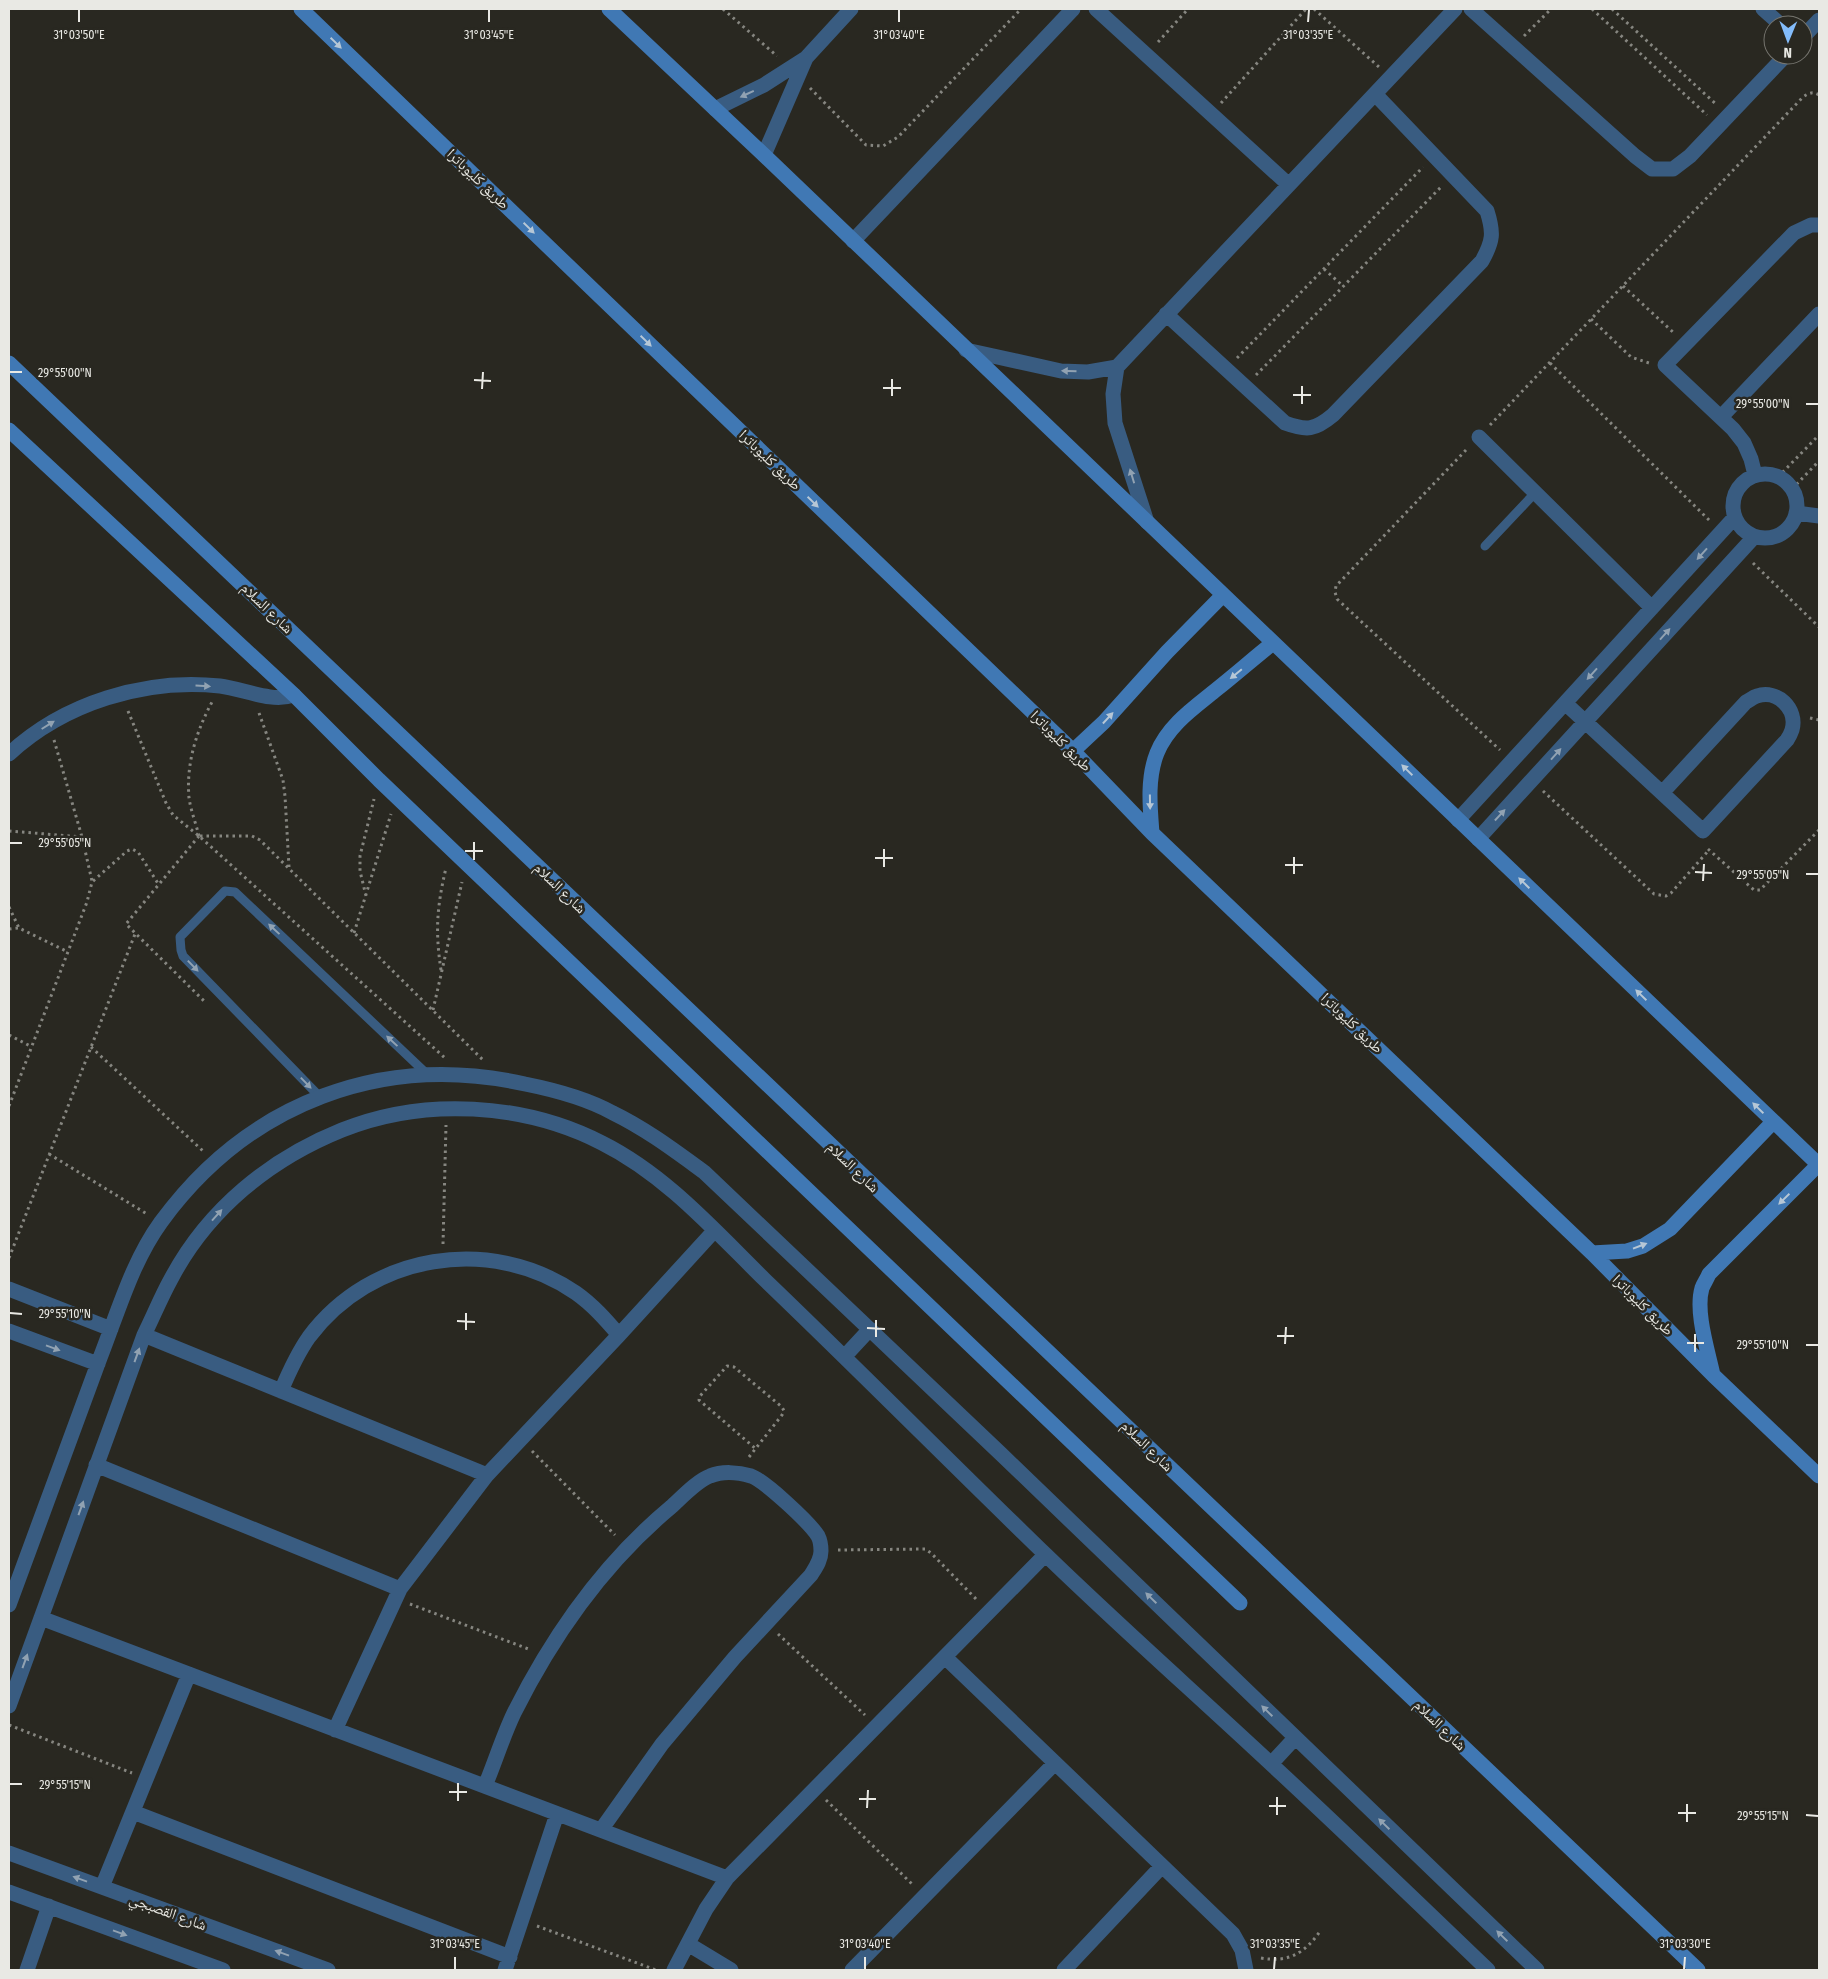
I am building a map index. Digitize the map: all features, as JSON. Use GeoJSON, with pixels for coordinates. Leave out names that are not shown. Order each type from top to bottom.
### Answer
{"type":"FeatureCollection","features":[{"type":"Feature","properties":{"kind":"main road","name":"طريق كليوباترا"},"geometry":{"type":"LineString","coordinates":[[301,9],[1073,751],[1152,833],[1592,1253],[1713,1376],[1819,1476]]}},
{"type":"Feature","properties":{"kind":"main road"},"geometry":{"type":"LineString","coordinates":[[609,9],[764,155],[1819,1165],[1709,1274],[1702,1290],[1701,1305],[1702,1323],[1713,1376]]}},
{"type":"Feature","properties":{"kind":"main road","name":"شارع السلام"},"geometry":{"type":"LineString","coordinates":[[9,363],[1698,1970]]}},
{"type":"Feature","properties":{"kind":"main road"},"geometry":{"type":"LineString","coordinates":[[9,430],[294,695],[379,780],[1240,1603]]}},
{"type":"Feature","properties":{"kind":"main road"},"geometry":{"type":"LineString","coordinates":[[1073,751],[1104,722],[1167,652],[1223,595]]}},
{"type":"Feature","properties":{"kind":"main road"},"geometry":{"type":"LineString","coordinates":[[1152,833],[1150,789],[1157,753],[1167,736],[1184,716],[1273,643]]}},
{"type":"Feature","properties":{"kind":"main road"},"geometry":{"type":"LineString","coordinates":[[1592,1253],[1610,1253],[1635,1248],[1657,1238],[1670,1229],[1773,1122]]}},
{"type":"Feature","properties":{"kind":"street"},"geometry":{"type":"LineString","coordinates":[[715,109],[794,71],[851,9]]}},
{"type":"Feature","properties":{"kind":"street"},"geometry":{"type":"LineString","coordinates":[[853,241],[1073,9]]}},
{"type":"Feature","properties":{"kind":"street"},"geometry":{"type":"LineString","coordinates":[[1096,9],[1289,185]]}},
{"type":"Feature","properties":{"kind":"street"},"geometry":{"type":"LineString","coordinates":[[1147,522],[1115,422],[1113,394],[1117,367],[1455,9]]}},
{"type":"Feature","properties":{"kind":"street"},"geometry":{"type":"LineString","coordinates":[[1471,9],[1635,156],[1652,169],[1673,169],[1690,156],[1776,65]]}},
{"type":"Feature","properties":{"kind":"street"},"geometry":{"type":"LineString","coordinates":[[764,155],[794,71]]}},
{"type":"Feature","properties":{"kind":"street"},"geometry":{"type":"LineString","coordinates":[[1166,314],[1285,423],[1302,429],[1319,426],[1340,408],[1482,260],[1491,245],[1493,228],[1487,211],[1375,94]]}},
{"type":"Feature","properties":{"kind":"street"},"geometry":{"type":"LineString","coordinates":[[1755,475],[1744,443],[1733,428],[1665,365],[1794,233],[1811,225],[1819,225]]}},
{"type":"Feature","properties":{"kind":"street"},"geometry":{"type":"LineString","coordinates":[[1721,417],[1819,314]]}},
{"type":"Feature","properties":{"kind":"street"},"geometry":{"type":"LineString","coordinates":[[966,350],[1061,371],[1088,372],[1117,367]]}},
{"type":"Feature","properties":{"kind":"street"},"geometry":{"type":"LineString","coordinates":[[1479,437],[1652,608]]}},
{"type":"Feature","properties":{"kind":"street"},"geometry":{"type":"LineString","coordinates":[[1767,474],[1778,477],[1792,488],[1797,500],[1796,513],[1791,525],[1781,534],[1768,538],[1754,537],[1742,529],[1734,518],[1732,505],[1735,492],[1744,482],[1755,475],[1767,474]]}},
{"type":"Feature","properties":{"kind":"street"},"geometry":{"type":"LineString","coordinates":[[1796,513],[1819,516]]}},
{"type":"Feature","properties":{"kind":"street"},"geometry":{"type":"LineString","coordinates":[[1458,820],[1734,518]]}},
{"type":"Feature","properties":{"kind":"street"},"geometry":{"type":"LineString","coordinates":[[1478,839],[1754,537]]}},
{"type":"Feature","properties":{"kind":"street"},"geometry":{"type":"LineString","coordinates":[[9,754],[49,724],[84,706],[121,694],[187,685],[220,686],[276,699],[294,695]]}},
{"type":"Feature","properties":{"kind":"street"},"geometry":{"type":"LineString","coordinates":[[1565,704],[1662,793],[1704,831],[1787,740],[1792,730],[1793,719],[1789,707],[1780,699],[1769,695],[1757,696],[1746,702],[1662,793]]}},
{"type":"Feature","properties":{"kind":"street"},"geometry":{"type":"LineString","coordinates":[[9,1605],[132,1274],[160,1223],[198,1177],[242,1139],[292,1108],[347,1086],[400,1076],[464,1074],[501,1078],[562,1092],[612,1112],[659,1139],[704,1172],[1537,1970]]}},
{"type":"Feature","properties":{"kind":"street"},"geometry":{"type":"LineString","coordinates":[[9,1706],[144,1335],[171,1278],[198,1236],[231,1199],[270,1167],[313,1142],[359,1124],[407,1112],[447,1109],[506,1112],[555,1124],[601,1143],[644,1168],[675,1194],[845,1356],[1045,1555],[1271,1764],[1480,1967]]}},
{"type":"Feature","properties":{"kind":"street"},"geometry":{"type":"LineString","coordinates":[[336,1730],[398,1594],[487,1475],[714,1231]]}},
{"type":"Feature","properties":{"kind":"street"},"geometry":{"type":"LineString","coordinates":[[282,1391],[293,1363],[308,1338],[328,1315],[351,1295],[376,1279],[404,1268],[442,1260],[463,1258],[493,1260],[522,1267],[550,1278],[576,1293],[592,1306],[619,1335]]}},
{"type":"Feature","properties":{"kind":"street"},"geometry":{"type":"LineString","coordinates":[[9,1289],[111,1329]]}},
{"type":"Feature","properties":{"kind":"street"},"geometry":{"type":"LineString","coordinates":[[845,1356],[870,1329]]}},
{"type":"Feature","properties":{"kind":"street"},"geometry":{"type":"LineString","coordinates":[[9,1331],[98,1364]]}},
{"type":"Feature","properties":{"kind":"street"},"geometry":{"type":"LineString","coordinates":[[144,1335],[487,1475]]}},
{"type":"Feature","properties":{"kind":"street"},"geometry":{"type":"LineString","coordinates":[[96,1465],[398,1594]]}},
{"type":"Feature","properties":{"kind":"street"},"geometry":{"type":"LineString","coordinates":[[485,1786],[513,1714],[545,1656],[596,1583],[648,1526],[708,1476],[722,1473],[737,1473],[751,1477],[764,1483],[810,1526],[818,1537],[821,1550],[819,1564],[735,1657],[662,1744],[601,1830]]}},
{"type":"Feature","properties":{"kind":"street"},"geometry":{"type":"LineString","coordinates":[[674,1970],[706,1909],[727,1878],[1045,1555]]}},
{"type":"Feature","properties":{"kind":"street"},"geometry":{"type":"LineString","coordinates":[[41,1618],[727,1878]]}},
{"type":"Feature","properties":{"kind":"street"},"geometry":{"type":"LineString","coordinates":[[945,1657],[1233,1934],[1242,1950],[1246,1970]]}},
{"type":"Feature","properties":{"kind":"street"},"geometry":{"type":"LineString","coordinates":[[102,1887],[190,1674]]}},
{"type":"Feature","properties":{"kind":"street"},"geometry":{"type":"LineString","coordinates":[[1271,1764],[1295,1738]]}},
{"type":"Feature","properties":{"kind":"street"},"geometry":{"type":"LineString","coordinates":[[852,1970],[1055,1763]]}},
{"type":"Feature","properties":{"kind":"street"},"geometry":{"type":"LineString","coordinates":[[133,1812],[508,1964],[557,1814]]}},
{"type":"Feature","properties":{"kind":"street","name":"شارع القصبجي"},"geometry":{"type":"LineString","coordinates":[[9,1854],[328,1970]]}},
{"type":"Feature","properties":{"kind":"street"},"geometry":{"type":"LineString","coordinates":[[1064,1970],[1162,1866]]}},
{"type":"Feature","properties":{"kind":"street"},"geometry":{"type":"LineString","coordinates":[[9,1892],[223,1970]]}},
{"type":"Feature","properties":{"kind":"street"},"geometry":{"type":"LineString","coordinates":[[26,1970],[49,1906]]}},
{"type":"Feature","properties":{"kind":"street"},"geometry":{"type":"LineString","coordinates":[[688,1944],[731,1970]]}},
{"type":"Feature","properties":{"kind":"lane"},"geometry":{"type":"LineString","coordinates":[[1485,546],[1535,492]]}},
{"type":"Feature","properties":{"kind":"lane"},"geometry":{"type":"LineString","coordinates":[[320,1097],[183,956],[180,950],[180,937],[225,891],[232,890],[237,894],[428,1075]]}},
{"type":"Feature","properties":{"kind":"path"},"geometry":{"type":"LineString","coordinates":[[723,9],[794,71],[866,145],[884,146],[898,137],[1021,9]]}},
{"type":"Feature","properties":{"kind":"path"},"geometry":{"type":"LineString","coordinates":[[1146,56],[1188,9]]}},
{"type":"Feature","properties":{"kind":"path"},"geometry":{"type":"LineString","coordinates":[[1211,114],[1306,9]]}},
{"type":"Feature","properties":{"kind":"path"},"geometry":{"type":"LineString","coordinates":[[1314,9],[1390,78]]}},
{"type":"Feature","properties":{"kind":"path"},"geometry":{"type":"LineString","coordinates":[[1514,47],[1551,9]]}},
{"type":"Feature","properties":{"kind":"path"},"geometry":{"type":"LineString","coordinates":[[1592,9],[1723,121]]}},
{"type":"Feature","properties":{"kind":"path"},"geometry":{"type":"LineString","coordinates":[[1612,9],[1723,121]]}},
{"type":"Feature","properties":{"kind":"path"},"geometry":{"type":"LineString","coordinates":[[1512,761],[1337,598],[1336,586],[1803,97],[1815,92],[1819,95]]}},
{"type":"Feature","properties":{"kind":"path"},"geometry":{"type":"LineString","coordinates":[[1226,369],[1434,156]]}},
{"type":"Feature","properties":{"kind":"path"},"geometry":{"type":"LineString","coordinates":[[1246,386],[1452,175]]}},
{"type":"Feature","properties":{"kind":"path"},"geometry":{"type":"LineString","coordinates":[[1324,269],[1344,286]]}},
{"type":"Feature","properties":{"kind":"path"},"geometry":{"type":"LineString","coordinates":[[1623,286],[1686,344]]}},
{"type":"Feature","properties":{"kind":"path"},"geometry":{"type":"LineString","coordinates":[[1590,319],[1631,357],[1641,362],[1665,365]]}},
{"type":"Feature","properties":{"kind":"path"},"geometry":{"type":"LineString","coordinates":[[1550,363],[1721,532]]}},
{"type":"Feature","properties":{"kind":"path"},"geometry":{"type":"LineString","coordinates":[[1778,477],[1819,435]]}},
{"type":"Feature","properties":{"kind":"path"},"geometry":{"type":"LineString","coordinates":[[1792,488],[1819,460]]}},
{"type":"Feature","properties":{"kind":"path"},"geometry":{"type":"LineString","coordinates":[[1741,551],[1819,627]]}},
{"type":"Feature","properties":{"kind":"path"},"geometry":{"type":"LineString","coordinates":[[199,836],[189,799],[190,761],[200,724],[220,686]]}},
{"type":"Feature","properties":{"kind":"path"},"geometry":{"type":"LineString","coordinates":[[252,692],[283,780],[288,868]]}},
{"type":"Feature","properties":{"kind":"path"},"geometry":{"type":"LineString","coordinates":[[121,694],[166,803],[173,815],[199,836],[464,1074]]}},
{"type":"Feature","properties":{"kind":"path"},"geometry":{"type":"LineString","coordinates":[[9,1106],[87,902],[92,882],[82,838],[49,724]]}},
{"type":"Feature","properties":{"kind":"path"},"geometry":{"type":"LineString","coordinates":[[366,896],[360,872],[360,856],[379,780]]}},
{"type":"Feature","properties":{"kind":"path"},"geometry":{"type":"LineString","coordinates":[[1532,780],[1654,894],[1666,896],[1671,893],[1709,850]]}},
{"type":"Feature","properties":{"kind":"path"},"geometry":{"type":"LineString","coordinates":[[354,933],[397,796]]}},
{"type":"Feature","properties":{"kind":"path"},"geometry":{"type":"LineString","coordinates":[[1704,831],[1702,838],[1704,845],[1754,890],[1760,890],[1819,830]]}},
{"type":"Feature","properties":{"kind":"path"},"geometry":{"type":"LineString","coordinates":[[9,831],[82,838]]}},
{"type":"Feature","properties":{"kind":"path"},"geometry":{"type":"LineString","coordinates":[[199,836],[256,838],[501,1078]]}},
{"type":"Feature","properties":{"kind":"path"},"geometry":{"type":"LineString","coordinates":[[441,973],[436,923],[438,903],[450,847]]}},
{"type":"Feature","properties":{"kind":"path"},"geometry":{"type":"LineString","coordinates":[[92,882],[127,851],[132,849],[138,852],[159,885]]}},
{"type":"Feature","properties":{"kind":"path"},"geometry":{"type":"LineString","coordinates":[[433,1011],[466,863]]}},
{"type":"Feature","properties":{"kind":"path"},"geometry":{"type":"LineString","coordinates":[[9,906],[19,928]]}},
{"type":"Feature","properties":{"kind":"path"},"geometry":{"type":"LineString","coordinates":[[9,929],[19,928],[68,952]]}},
{"type":"Feature","properties":{"kind":"path"},"geometry":{"type":"LineString","coordinates":[[9,1258],[135,934]]}},
{"type":"Feature","properties":{"kind":"path"},"geometry":{"type":"LineString","coordinates":[[9,1035],[32,1047]]}},
{"type":"Feature","properties":{"kind":"path"},"geometry":{"type":"LineString","coordinates":[[91,1047],[206,1153]]}},
{"type":"Feature","properties":{"kind":"path"},"geometry":{"type":"LineString","coordinates":[[442,1260],[447,1109]]}},
{"type":"Feature","properties":{"kind":"path"},"geometry":{"type":"LineString","coordinates":[[49,1154],[160,1223]]}},
{"type":"Feature","properties":{"kind":"path"},"geometry":{"type":"LineString","coordinates":[[737,1473],[756,1449],[782,1415],[783,1409],[734,1366],[727,1366],[700,1396],[699,1400],[756,1449]]}},
{"type":"Feature","properties":{"kind":"path"},"geometry":{"type":"LineString","coordinates":[[521,1439],[628,1548]]}},
{"type":"Feature","properties":{"kind":"path"},"geometry":{"type":"LineString","coordinates":[[821,1550],[925,1550],[932,1553],[989,1612]]}},
{"type":"Feature","properties":{"kind":"path"},"geometry":{"type":"LineString","coordinates":[[398,1594],[545,1656]]}},
{"type":"Feature","properties":{"kind":"path"},"geometry":{"type":"LineString","coordinates":[[766,1623],[877,1726]]}},
{"type":"Feature","properties":{"kind":"path"},"geometry":{"type":"LineString","coordinates":[[9,1725],[147,1778]]}},
{"type":"Feature","properties":{"kind":"path"},"geometry":{"type":"LineString","coordinates":[[815,1789],[924,1896]]}},
{"type":"Feature","properties":{"kind":"path"},"geometry":{"type":"LineString","coordinates":[[522,1920],[656,1970]]}},
{"type":"Feature","properties":{"kind":"path"},"geometry":{"type":"LineString","coordinates":[[1242,1950],[1256,1957],[1271,1960],[1286,1959],[1300,1953],[1312,1943],[1321,1930]]}}]}
